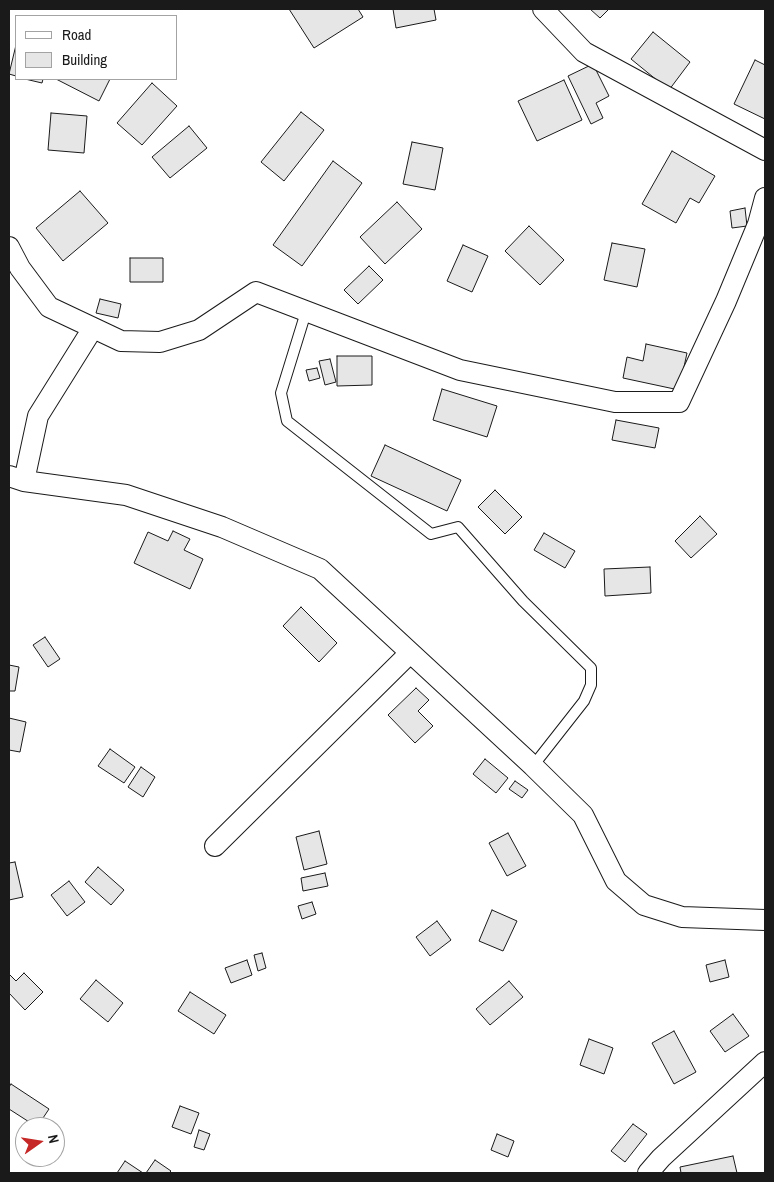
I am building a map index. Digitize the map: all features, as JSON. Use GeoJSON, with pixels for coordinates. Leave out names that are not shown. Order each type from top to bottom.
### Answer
{"type":"FeatureCollection","features":[{"type":"Feature","properties":{"kind":"street"},"geometry":{"type":"LineString","coordinates":[[543,9],[584,52],[765,150]]}},
{"type":"Feature","properties":{"kind":"street"},"geometry":{"type":"LineString","coordinates":[[9,247],[20,268],[49,307],[121,340],[160,342],[199,330],[256,292],[460,370],[615,402],[679,402],[762,225],[765,198]]}},
{"type":"Feature","properties":{"kind":"street"},"geometry":{"type":"LineString","coordinates":[[93,328],[38,416],[16,479],[126,495],[222,527],[320,569],[533,766],[583,815],[616,881],[644,905],[682,917],[765,920]]}},
{"type":"Feature","properties":{"kind":"street"},"geometry":{"type":"LineString","coordinates":[[215,846],[410,653]]}},
{"type":"Feature","properties":{"kind":"street"},"geometry":{"type":"LineString","coordinates":[[648,1173],[661,1158],[765,1062]]}},
{"type":"Feature","properties":{"kind":"lane"},"geometry":{"type":"LineString","coordinates":[[306,312],[280,393],[286,421],[431,534],[458,527],[523,601],[592,668],[591,684],[584,701],[533,766]]}},
{"type":"Feature","properties":{"kind":"building"},"geometry":{"type":"Polygon","coordinates":[[[289,9],[358,9],[363,17],[314,48],[289,9]]]}},
{"type":"Feature","properties":{"kind":"building"},"geometry":{"type":"Polygon","coordinates":[[[393,9],[434,9],[436,20],[396,28],[393,9]]]}},
{"type":"Feature","properties":{"kind":"building"},"geometry":{"type":"Polygon","coordinates":[[[590,9],[609,9],[600,18],[590,9]]]}},
{"type":"Feature","properties":{"kind":"building"},"geometry":{"type":"Polygon","coordinates":[[[653,32],[690,62],[669,90],[631,59],[653,32]]]}},
{"type":"Feature","properties":{"kind":"building"},"geometry":{"type":"Polygon","coordinates":[[[15,49],[15,76],[9,74],[15,49]]]}},
{"type":"Feature","properties":{"kind":"building"},"geometry":{"type":"Polygon","coordinates":[[[755,60],[765,65],[765,119],[734,104],[755,60]]]}},
{"type":"Feature","properties":{"kind":"building"},"geometry":{"type":"Polygon","coordinates":[[[593,64],[609,96],[596,103],[603,118],[591,124],[568,76],[593,64]]]}},
{"type":"Feature","properties":{"kind":"building"},"geometry":{"type":"Polygon","coordinates":[[[29,80],[43,80],[42,83],[29,80]]]}},
{"type":"Feature","properties":{"kind":"building"},"geometry":{"type":"Polygon","coordinates":[[[58,80],[110,80],[99,101],[58,80]]]}},
{"type":"Feature","properties":{"kind":"building"},"geometry":{"type":"Polygon","coordinates":[[[564,80],[582,120],[537,141],[518,101],[564,80]]]}},
{"type":"Feature","properties":{"kind":"building"},"geometry":{"type":"Polygon","coordinates":[[[152,83],[177,106],[142,145],[117,123],[152,83]]]}},
{"type":"Feature","properties":{"kind":"building"},"geometry":{"type":"Polygon","coordinates":[[[301,112],[324,130],[284,181],[261,162],[301,112]]]}},
{"type":"Feature","properties":{"kind":"building"},"geometry":{"type":"Polygon","coordinates":[[[51,113],[87,116],[84,153],[48,150],[51,113]]]}},
{"type":"Feature","properties":{"kind":"building"},"geometry":{"type":"Polygon","coordinates":[[[189,126],[207,148],[170,178],[152,157],[189,126]]]}},
{"type":"Feature","properties":{"kind":"building"},"geometry":{"type":"Polygon","coordinates":[[[412,142],[443,148],[435,190],[403,184],[412,142]]]}},
{"type":"Feature","properties":{"kind":"building"},"geometry":{"type":"Polygon","coordinates":[[[672,151],[715,176],[699,203],[690,198],[676,223],[642,204],[672,151]]]}},
{"type":"Feature","properties":{"kind":"building"},"geometry":{"type":"Polygon","coordinates":[[[333,161],[362,183],[302,266],[273,245],[333,161]]]}},
{"type":"Feature","properties":{"kind":"building"},"geometry":{"type":"Polygon","coordinates":[[[80,191],[108,223],[63,261],[36,228],[80,191]]]}},
{"type":"Feature","properties":{"kind":"building"},"geometry":{"type":"Polygon","coordinates":[[[397,202],[422,229],[385,264],[360,237],[397,202]]]}},
{"type":"Feature","properties":{"kind":"building"},"geometry":{"type":"Polygon","coordinates":[[[745,208],[747,226],[732,228],[730,211],[745,208]]]}},
{"type":"Feature","properties":{"kind":"building"},"geometry":{"type":"Polygon","coordinates":[[[529,226],[564,260],[540,285],[505,251],[529,226]]]}},
{"type":"Feature","properties":{"kind":"building"},"geometry":{"type":"Polygon","coordinates":[[[612,243],[645,249],[637,287],[604,280],[612,243]]]}},
{"type":"Feature","properties":{"kind":"building"},"geometry":{"type":"Polygon","coordinates":[[[463,245],[488,256],[472,292],[447,281],[463,245]]]}},
{"type":"Feature","properties":{"kind":"building"},"geometry":{"type":"Polygon","coordinates":[[[130,258],[163,258],[163,282],[130,282],[130,258]]]}},
{"type":"Feature","properties":{"kind":"building"},"geometry":{"type":"Polygon","coordinates":[[[369,266],[383,280],[358,304],[344,290],[369,266]]]}},
{"type":"Feature","properties":{"kind":"building"},"geometry":{"type":"Polygon","coordinates":[[[100,299],[121,304],[118,318],[96,313],[100,299]]]}},
{"type":"Feature","properties":{"kind":"building"},"geometry":{"type":"Polygon","coordinates":[[[646,344],[687,353],[679,390],[623,378],[627,357],[643,361],[646,344]]]}},
{"type":"Feature","properties":{"kind":"building"},"geometry":{"type":"Polygon","coordinates":[[[337,356],[372,356],[372,385],[337,386],[337,356]]]}},
{"type":"Feature","properties":{"kind":"building"},"geometry":{"type":"Polygon","coordinates":[[[330,359],[336,382],[325,385],[319,361],[330,359]]]}},
{"type":"Feature","properties":{"kind":"building"},"geometry":{"type":"Polygon","coordinates":[[[317,368],[320,378],[309,381],[306,370],[317,368]]]}},
{"type":"Feature","properties":{"kind":"building"},"geometry":{"type":"Polygon","coordinates":[[[442,389],[497,406],[487,437],[433,420],[442,389]]]}},
{"type":"Feature","properties":{"kind":"building"},"geometry":{"type":"Polygon","coordinates":[[[616,420],[659,428],[655,448],[612,440],[616,420]]]}},
{"type":"Feature","properties":{"kind":"building"},"geometry":{"type":"Polygon","coordinates":[[[385,445],[461,480],[447,511],[371,476],[385,445]]]}},
{"type":"Feature","properties":{"kind":"building"},"geometry":{"type":"Polygon","coordinates":[[[495,490],[522,517],[505,534],[478,507],[495,490]]]}},
{"type":"Feature","properties":{"kind":"building"},"geometry":{"type":"Polygon","coordinates":[[[700,516],[717,534],[691,558],[675,541],[700,516]]]}},
{"type":"Feature","properties":{"kind":"building"},"geometry":{"type":"Polygon","coordinates":[[[173,531],[190,539],[184,550],[203,559],[190,589],[134,563],[148,532],[168,541],[173,531]]]}},
{"type":"Feature","properties":{"kind":"building"},"geometry":{"type":"Polygon","coordinates":[[[544,533],[575,551],[565,568],[534,550],[544,533]]]}},
{"type":"Feature","properties":{"kind":"building"},"geometry":{"type":"Polygon","coordinates":[[[650,567],[651,593],[605,596],[604,569],[650,567]]]}},
{"type":"Feature","properties":{"kind":"building"},"geometry":{"type":"Polygon","coordinates":[[[301,607],[337,643],[319,662],[283,626],[301,607]]]}},
{"type":"Feature","properties":{"kind":"building"},"geometry":{"type":"Polygon","coordinates":[[[45,637],[60,659],[48,667],[33,645],[45,637]]]}},
{"type":"Feature","properties":{"kind":"building"},"geometry":{"type":"Polygon","coordinates":[[[9,665],[19,667],[15,691],[9,691],[9,665]]]}},
{"type":"Feature","properties":{"kind":"building"},"geometry":{"type":"Polygon","coordinates":[[[416,688],[429,700],[418,711],[433,726],[415,743],[388,715],[416,688]]]}},
{"type":"Feature","properties":{"kind":"building"},"geometry":{"type":"Polygon","coordinates":[[[9,718],[26,722],[20,752],[9,750],[9,718]]]}},
{"type":"Feature","properties":{"kind":"building"},"geometry":{"type":"Polygon","coordinates":[[[110,749],[135,767],[124,783],[98,766],[110,749]]]}},
{"type":"Feature","properties":{"kind":"building"},"geometry":{"type":"Polygon","coordinates":[[[485,759],[508,778],[496,793],[473,774],[485,759]]]}},
{"type":"Feature","properties":{"kind":"building"},"geometry":{"type":"Polygon","coordinates":[[[141,767],[155,777],[143,797],[128,787],[141,767]]]}},
{"type":"Feature","properties":{"kind":"building"},"geometry":{"type":"Polygon","coordinates":[[[515,781],[528,790],[522,798],[509,789],[515,781]]]}},
{"type":"Feature","properties":{"kind":"building"},"geometry":{"type":"Polygon","coordinates":[[[319,831],[327,864],[304,870],[296,837],[319,831]]]}},
{"type":"Feature","properties":{"kind":"building"},"geometry":{"type":"Polygon","coordinates":[[[508,833],[526,866],[507,876],[489,843],[508,833]]]}},
{"type":"Feature","properties":{"kind":"building"},"geometry":{"type":"Polygon","coordinates":[[[15,862],[23,897],[9,900],[9,863],[15,862]]]}},
{"type":"Feature","properties":{"kind":"building"},"geometry":{"type":"Polygon","coordinates":[[[98,867],[124,890],[111,905],[85,882],[98,867]]]}},
{"type":"Feature","properties":{"kind":"building"},"geometry":{"type":"Polygon","coordinates":[[[325,873],[328,886],[303,891],[301,878],[325,873]]]}},
{"type":"Feature","properties":{"kind":"building"},"geometry":{"type":"Polygon","coordinates":[[[69,881],[85,902],[67,916],[51,895],[69,881]]]}},
{"type":"Feature","properties":{"kind":"building"},"geometry":{"type":"Polygon","coordinates":[[[312,902],[316,914],[302,919],[298,906],[312,902]]]}},
{"type":"Feature","properties":{"kind":"building"},"geometry":{"type":"Polygon","coordinates":[[[492,910],[517,921],[503,951],[479,941],[492,910]]]}},
{"type":"Feature","properties":{"kind":"building"},"geometry":{"type":"Polygon","coordinates":[[[437,921],[451,940],[430,956],[416,937],[437,921]]]}},
{"type":"Feature","properties":{"kind":"building"},"geometry":{"type":"Polygon","coordinates":[[[262,953],[266,968],[258,971],[254,955],[262,953]]]}},
{"type":"Feature","properties":{"kind":"building"},"geometry":{"type":"Polygon","coordinates":[[[247,960],[252,975],[231,983],[225,968],[247,960]]]}},
{"type":"Feature","properties":{"kind":"building"},"geometry":{"type":"Polygon","coordinates":[[[725,960],[729,977],[710,982],[706,965],[725,960]]]}},
{"type":"Feature","properties":{"kind":"building"},"geometry":{"type":"Polygon","coordinates":[[[24,973],[43,992],[25,1010],[9,993],[9,974],[16,981],[24,973]]]}},
{"type":"Feature","properties":{"kind":"building"},"geometry":{"type":"Polygon","coordinates":[[[96,980],[123,1003],[108,1022],[80,999],[96,980]]]}},
{"type":"Feature","properties":{"kind":"building"},"geometry":{"type":"Polygon","coordinates":[[[509,981],[523,997],[490,1025],[476,1009],[509,981]]]}},
{"type":"Feature","properties":{"kind":"building"},"geometry":{"type":"Polygon","coordinates":[[[190,992],[226,1015],[214,1034],[178,1011],[190,992]]]}},
{"type":"Feature","properties":{"kind":"building"},"geometry":{"type":"Polygon","coordinates":[[[733,1014],[749,1036],[725,1052],[710,1031],[733,1014]]]}},
{"type":"Feature","properties":{"kind":"building"},"geometry":{"type":"Polygon","coordinates":[[[674,1031],[696,1072],[674,1084],[652,1043],[674,1031]]]}},
{"type":"Feature","properties":{"kind":"building"},"geometry":{"type":"Polygon","coordinates":[[[589,1039],[613,1048],[604,1074],[580,1065],[589,1039]]]}},
{"type":"Feature","properties":{"kind":"building"},"geometry":{"type":"Polygon","coordinates":[[[11,1084],[49,1109],[44,1117],[21,1117],[9,1109],[9,1087],[11,1084]]]}},
{"type":"Feature","properties":{"kind":"building"},"geometry":{"type":"Polygon","coordinates":[[[180,1106],[199,1113],[191,1134],[172,1127],[180,1106]]]}},
{"type":"Feature","properties":{"kind":"building"},"geometry":{"type":"Polygon","coordinates":[[[633,1124],[647,1134],[625,1162],[611,1151],[633,1124]]]}},
{"type":"Feature","properties":{"kind":"building"},"geometry":{"type":"Polygon","coordinates":[[[199,1130],[210,1134],[204,1150],[194,1147],[199,1130]]]}},
{"type":"Feature","properties":{"kind":"building"},"geometry":{"type":"Polygon","coordinates":[[[497,1134],[514,1141],[508,1157],[491,1150],[497,1134]]]}},
{"type":"Feature","properties":{"kind":"building"},"geometry":{"type":"Polygon","coordinates":[[[733,1156],[737,1173],[681,1173],[680,1167],[733,1156]]]}},
{"type":"Feature","properties":{"kind":"building"},"geometry":{"type":"Polygon","coordinates":[[[155,1160],[171,1171],[169,1173],[146,1173],[155,1160]]]}},
{"type":"Feature","properties":{"kind":"building"},"geometry":{"type":"Polygon","coordinates":[[[125,1161],[143,1173],[117,1173],[125,1161]]]}}]}
